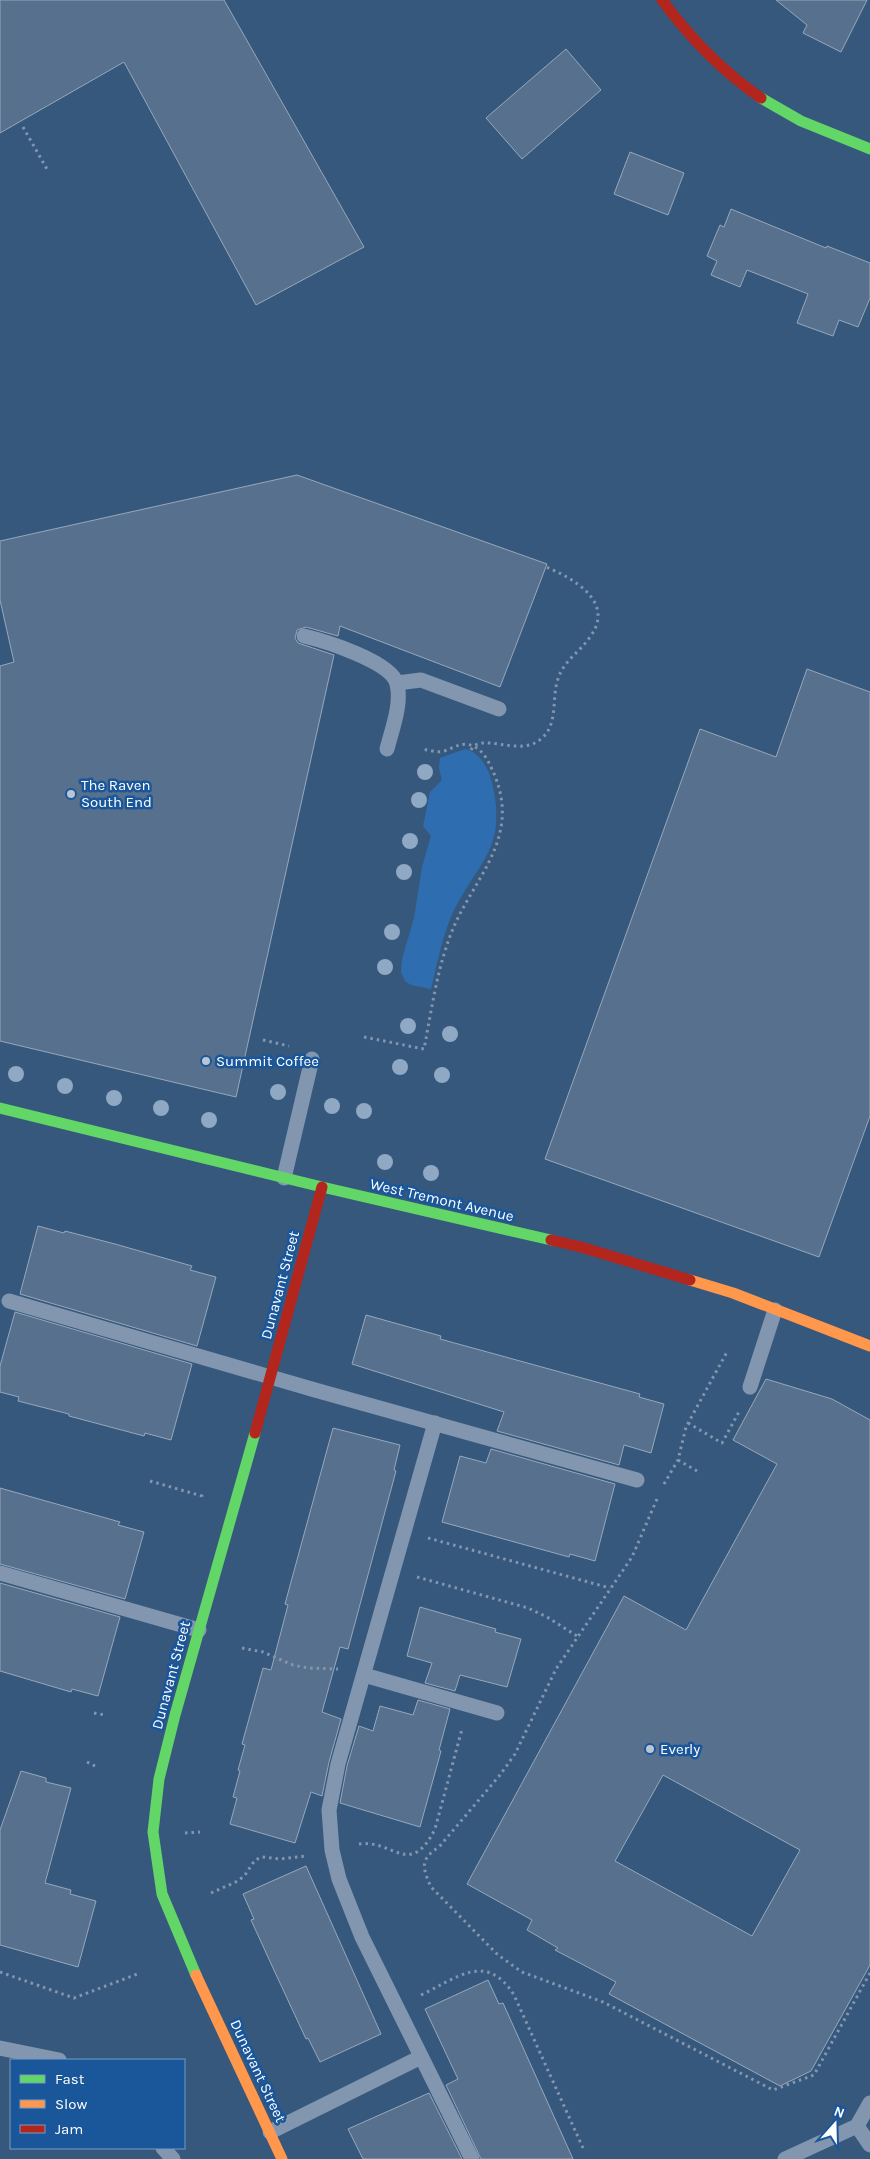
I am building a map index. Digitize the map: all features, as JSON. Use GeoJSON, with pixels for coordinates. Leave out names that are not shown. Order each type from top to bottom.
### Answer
{"type":"FeatureCollection","features":[{"type":"Feature","properties":{"kind":"street"},"geometry":{"type":"LineString","coordinates":[[662,0],[674,17],[715,62],[762,99],[816,128],[870,149]]}},
{"type":"Feature","properties":{"kind":"street","name":"West Tremont Avenue"},"geometry":{"type":"LineString","coordinates":[[0,1108],[284,1178],[581,1247],[733,1294],[870,1346]]}},
{"type":"Feature","properties":{"kind":"street","name":"Dunavant Street"},"geometry":{"type":"LineString","coordinates":[[282,2159],[184,1950],[162,1894],[153,1832],[159,1778],[322,1187]]}},
{"type":"Feature","properties":{"kind":"lane"},"geometry":{"type":"LineString","coordinates":[[304,636],[346,648],[390,672],[397,682],[399,699],[387,749]]}},
{"type":"Feature","properties":{"kind":"lane"},"geometry":{"type":"LineString","coordinates":[[397,682],[421,680],[499,709]]}},
{"type":"Feature","properties":{"kind":"lane"},"geometry":{"type":"LineString","coordinates":[[284,1178],[312,1059]]}},
{"type":"Feature","properties":{"kind":"lane"},"geometry":{"type":"LineString","coordinates":[[9,1301],[637,1480]]}},
{"type":"Feature","properties":{"kind":"lane"},"geometry":{"type":"LineString","coordinates":[[750,1387],[776,1310]]}},
{"type":"Feature","properties":{"kind":"lane"},"geometry":{"type":"LineString","coordinates":[[435,1423],[338,1764],[329,1810],[332,1850],[339,1879],[362,1937],[472,2159]]}},
{"type":"Feature","properties":{"kind":"lane"},"geometry":{"type":"LineString","coordinates":[[0,1573],[199,1630]]}},
{"type":"Feature","properties":{"kind":"lane"},"geometry":{"type":"LineString","coordinates":[[364,1675],[497,1713]]}},
{"type":"Feature","properties":{"kind":"lane"},"geometry":{"type":"LineString","coordinates":[[0,2048],[54,2059]]}},
{"type":"Feature","properties":{"kind":"lane"},"geometry":{"type":"LineString","coordinates":[[270,2132],[421,2057]]}},
{"type":"Feature","properties":{"kind":"lane"},"geometry":{"type":"LineString","coordinates":[[785,2159],[857,2126],[870,2103]]}},
{"type":"Feature","properties":{"kind":"lane"},"geometry":{"type":"LineString","coordinates":[[857,2126],[870,2145]]}},
{"type":"Feature","properties":{"kind":"lane"},"geometry":{"type":"LineString","coordinates":[[164,2149],[173,2159]]}},
{"type":"Feature","properties":{"kind":"path"},"geometry":{"type":"LineString","coordinates":[[23,127],[48,171]]}},
{"type":"Feature","properties":{"kind":"path"},"geometry":{"type":"LineString","coordinates":[[471,750],[473,746],[480,742],[511,748],[526,747],[540,740],[550,729],[553,716],[553,699],[565,663],[590,637],[596,626],[597,610],[592,596],[566,575],[546,567]]}},
{"type":"Feature","properties":{"kind":"path"},"geometry":{"type":"LineString","coordinates":[[364,1037],[424,1049],[435,982],[448,940],[458,917],[490,862],[501,829],[502,809],[496,780],[489,762],[473,746],[465,744],[436,752],[422,749]]}},
{"type":"Feature","properties":{"kind":"path"},"geometry":{"type":"LineString","coordinates":[[662,1487],[678,1460],[688,1423],[728,1350]]}},
{"type":"Feature","properties":{"kind":"path"},"geometry":{"type":"LineString","coordinates":[[688,1423],[722,1443],[746,1400],[750,1387]]}},
{"type":"Feature","properties":{"kind":"path"},"geometry":{"type":"LineString","coordinates":[[678,1460],[696,1471]]}},
{"type":"Feature","properties":{"kind":"path"},"geometry":{"type":"LineString","coordinates":[[150,1480],[202,1496],[200,1504]]}},
{"type":"Feature","properties":{"kind":"path"},"geometry":{"type":"LineString","coordinates":[[659,1494],[632,1556],[556,1669],[516,1754],[439,1847],[427,1855],[424,1861],[427,1878],[431,1887],[498,1955],[522,1972],[603,2002],[773,2090],[814,2075],[870,1973]]}},
{"type":"Feature","properties":{"kind":"path"},"geometry":{"type":"LineString","coordinates":[[425,1537],[611,1588]]}},
{"type":"Feature","properties":{"kind":"path"},"geometry":{"type":"LineString","coordinates":[[414,1576],[528,1608],[547,1617],[577,1636]]}},
{"type":"Feature","properties":{"kind":"path"},"geometry":{"type":"LineString","coordinates":[[242,1648],[263,1652],[300,1667],[334,1668],[345,1672]]}},
{"type":"Feature","properties":{"kind":"path"},"geometry":{"type":"LineString","coordinates":[[94,1713],[105,1715]]}},
{"type":"Feature","properties":{"kind":"path"},"geometry":{"type":"LineString","coordinates":[[356,1844],[376,1845],[403,1855],[413,1854],[422,1849],[435,1829],[464,1724]]}},
{"type":"Feature","properties":{"kind":"path"},"geometry":{"type":"LineString","coordinates":[[87,1762],[97,1767]]}},
{"type":"Feature","properties":{"kind":"path"},"geometry":{"type":"LineString","coordinates":[[422,1849],[427,1855]]}},
{"type":"Feature","properties":{"kind":"path"},"geometry":{"type":"LineString","coordinates":[[211,1893],[238,1881],[245,1875],[254,1860],[262,1857],[280,1859],[314,1855]]}},
{"type":"Feature","properties":{"kind":"path"},"geometry":{"type":"LineString","coordinates":[[416,1997],[474,1970],[484,1970],[496,1974],[507,1983],[583,2148]]}},
{"type":"Feature","properties":{"kind":"path"},"geometry":{"type":"LineString","coordinates":[[0,1972],[74,1998],[140,1973]]}},
{"type":"Feature","properties":{"kind":"shaded area"},"geometry":{"type":"Polygon","coordinates":[[[465,749],[478,756],[489,774],[496,803],[496,823],[493,840],[487,855],[450,919],[431,989],[411,985],[405,981],[401,972],[402,959],[414,918],[422,867],[431,836],[423,826],[430,792],[442,780],[439,768],[440,758],[465,749]]]}},
{"type":"Feature","properties":{"kind":"building"},"geometry":{"type":"Polygon","coordinates":[[[0,0],[224,0],[364,247],[256,305],[124,62],[0,133],[0,0]]]}},
{"type":"Feature","properties":{"kind":"building"},"geometry":{"type":"Polygon","coordinates":[[[776,0],[867,0],[841,52],[803,33],[807,25],[776,0]]]}},
{"type":"Feature","properties":{"kind":"building"},"geometry":{"type":"Polygon","coordinates":[[[566,49],[601,90],[522,159],[486,118],[566,49]]]}},
{"type":"Feature","properties":{"kind":"building"},"geometry":{"type":"Polygon","coordinates":[[[630,152],[684,173],[668,215],[614,194],[630,152]]]}},
{"type":"Feature","properties":{"kind":"building"},"geometry":{"type":"Polygon","coordinates":[[[731,209],[826,248],[827,246],[870,263],[870,298],[858,327],[839,320],[833,336],[797,323],[808,294],[747,270],[740,287],[711,275],[717,261],[707,256],[720,225],[724,227],[731,209]]]}},
{"type":"Feature","properties":{"kind":"building","name":"The Raven South End"},"geometry":{"type":"Polygon","coordinates":[[[297,475],[547,564],[500,687],[340,626],[338,636],[306,627],[297,630],[295,638],[298,643],[334,655],[236,1097],[0,1041],[0,666],[14,662],[0,600],[0,541],[297,475]]]}},
{"type":"Feature","properties":{"kind":"building"},"geometry":{"type":"Polygon","coordinates":[[[807,669],[870,692],[870,1116],[819,1257],[545,1159],[700,729],[776,757],[807,669]]]}},
{"type":"Feature","properties":{"kind":"building"},"geometry":{"type":"Polygon","coordinates":[[[38,1226],[64,1233],[65,1231],[192,1266],[190,1270],[216,1277],[197,1346],[20,1294],[38,1226]]]}},
{"type":"Feature","properties":{"kind":"building"},"geometry":{"type":"Polygon","coordinates":[[[15,1312],[192,1364],[171,1440],[145,1433],[144,1436],[69,1416],[69,1414],[18,1401],[19,1397],[0,1392],[0,1366],[15,1312]]]}},
{"type":"Feature","properties":{"kind":"building"},"geometry":{"type":"Polygon","coordinates":[[[366,1315],[441,1336],[440,1339],[640,1394],[639,1397],[664,1404],[651,1453],[624,1445],[619,1465],[497,1431],[504,1412],[352,1364],[366,1315]]]}},
{"type":"Feature","properties":{"kind":"building","name":"Everly"},"geometry":{"type":"Polygon","coordinates":[[[766,1379],[832,1399],[870,1420],[870,1965],[811,2071],[780,2086],[609,1994],[616,1982],[555,1950],[558,1948],[527,1930],[532,1920],[467,1884],[624,1596],[686,1630],[777,1464],[733,1440],[766,1379]],[[663,1775],[615,1861],[752,1936],[800,1850],[663,1775]]]}},
{"type":"Feature","properties":{"kind":"building"},"geometry":{"type":"Polygon","coordinates":[[[333,1428],[400,1445],[394,1470],[396,1471],[348,1649],[340,1647],[322,1712],[341,1719],[322,1796],[311,1792],[295,1843],[230,1824],[237,1798],[233,1797],[240,1771],[238,1770],[245,1745],[242,1744],[263,1668],[271,1670],[288,1605],[285,1604],[333,1428]]]}},
{"type":"Feature","properties":{"kind":"building"},"geometry":{"type":"Polygon","coordinates":[[[491,1449],[615,1484],[595,1561],[570,1554],[569,1557],[442,1522],[460,1456],[486,1463],[491,1449]]]}},
{"type":"Feature","properties":{"kind":"building"},"geometry":{"type":"Polygon","coordinates":[[[0,1488],[120,1522],[118,1525],[144,1532],[125,1599],[0,1564],[0,1488]]]}},
{"type":"Feature","properties":{"kind":"building"},"geometry":{"type":"Polygon","coordinates":[[[0,1583],[120,1617],[98,1696],[72,1689],[71,1692],[0,1671],[0,1583]]]}},
{"type":"Feature","properties":{"kind":"building"},"geometry":{"type":"Polygon","coordinates":[[[420,1607],[496,1629],[495,1632],[521,1639],[507,1687],[460,1675],[455,1691],[425,1683],[432,1663],[407,1656],[420,1607]]]}},
{"type":"Feature","properties":{"kind":"building"},"geometry":{"type":"Polygon","coordinates":[[[418,1700],[450,1709],[439,1750],[441,1751],[420,1827],[340,1803],[347,1766],[359,1726],[373,1731],[380,1706],[413,1715],[418,1700]]]}},
{"type":"Feature","properties":{"kind":"building"},"geometry":{"type":"Polygon","coordinates":[[[21,1771],[46,1778],[46,1782],[71,1788],[45,1883],[71,1890],[70,1894],[96,1901],[78,1967],[0,1945],[0,1830],[21,1771]]]}},
{"type":"Feature","properties":{"kind":"building"},"geometry":{"type":"Polygon","coordinates":[[[306,1866],[381,2034],[320,2062],[308,2038],[306,2039],[251,1920],[254,1919],[243,1894],[306,1866]]]}},
{"type":"Feature","properties":{"kind":"building"},"geometry":{"type":"Polygon","coordinates":[[[488,1980],[499,2004],[503,2003],[573,2159],[481,2159],[446,2085],[458,2079],[425,2009],[488,1980]]]}},
{"type":"Feature","properties":{"kind":"building"},"geometry":{"type":"Polygon","coordinates":[[[429,2093],[462,2159],[363,2159],[348,2129],[429,2093]]]}},
{"type":"Feature","properties":{"kind":"traffic: fast"},"geometry":{"type":"LineString","coordinates":[[761,98],[801,121],[870,149]]}},
{"type":"Feature","properties":{"kind":"traffic: fast"},"geometry":{"type":"LineString","coordinates":[[0,1108],[322,1187],[551,1240]]}},
{"type":"Feature","properties":{"kind":"traffic: fast"},"geometry":{"type":"LineString","coordinates":[[196,1975],[162,1894],[153,1832],[159,1779],[175,1715],[255,1433]]}},
{"type":"Feature","properties":{"kind":"traffic: slow"},"geometry":{"type":"LineString","coordinates":[[690,1280],[733,1293],[870,1346]]}},
{"type":"Feature","properties":{"kind":"traffic: slow"},"geometry":{"type":"LineString","coordinates":[[196,1975],[282,2159]]}},
{"type":"Feature","properties":{"kind":"traffic: jam"},"geometry":{"type":"LineString","coordinates":[[662,0],[707,53],[733,77],[761,98]]}},
{"type":"Feature","properties":{"kind":"traffic: jam"},"geometry":{"type":"LineString","coordinates":[[255,1433],[322,1187]]}},
{"type":"Feature","properties":{"kind":"traffic: jam"},"geometry":{"type":"LineString","coordinates":[[551,1240],[581,1247],[690,1280]]}},
{"type":"Feature","properties":{"kind":"place","name":"The Raven South End"},"geometry":{"type":"Point","coordinates":[71,794]}},
{"type":"Feature","properties":{"kind":"place","name":"Summit Coffee"},"geometry":{"type":"Point","coordinates":[206,1061]}},
{"type":"Feature","properties":{"kind":"place","name":"Everly"},"geometry":{"type":"Point","coordinates":[650,1749]}}]}
